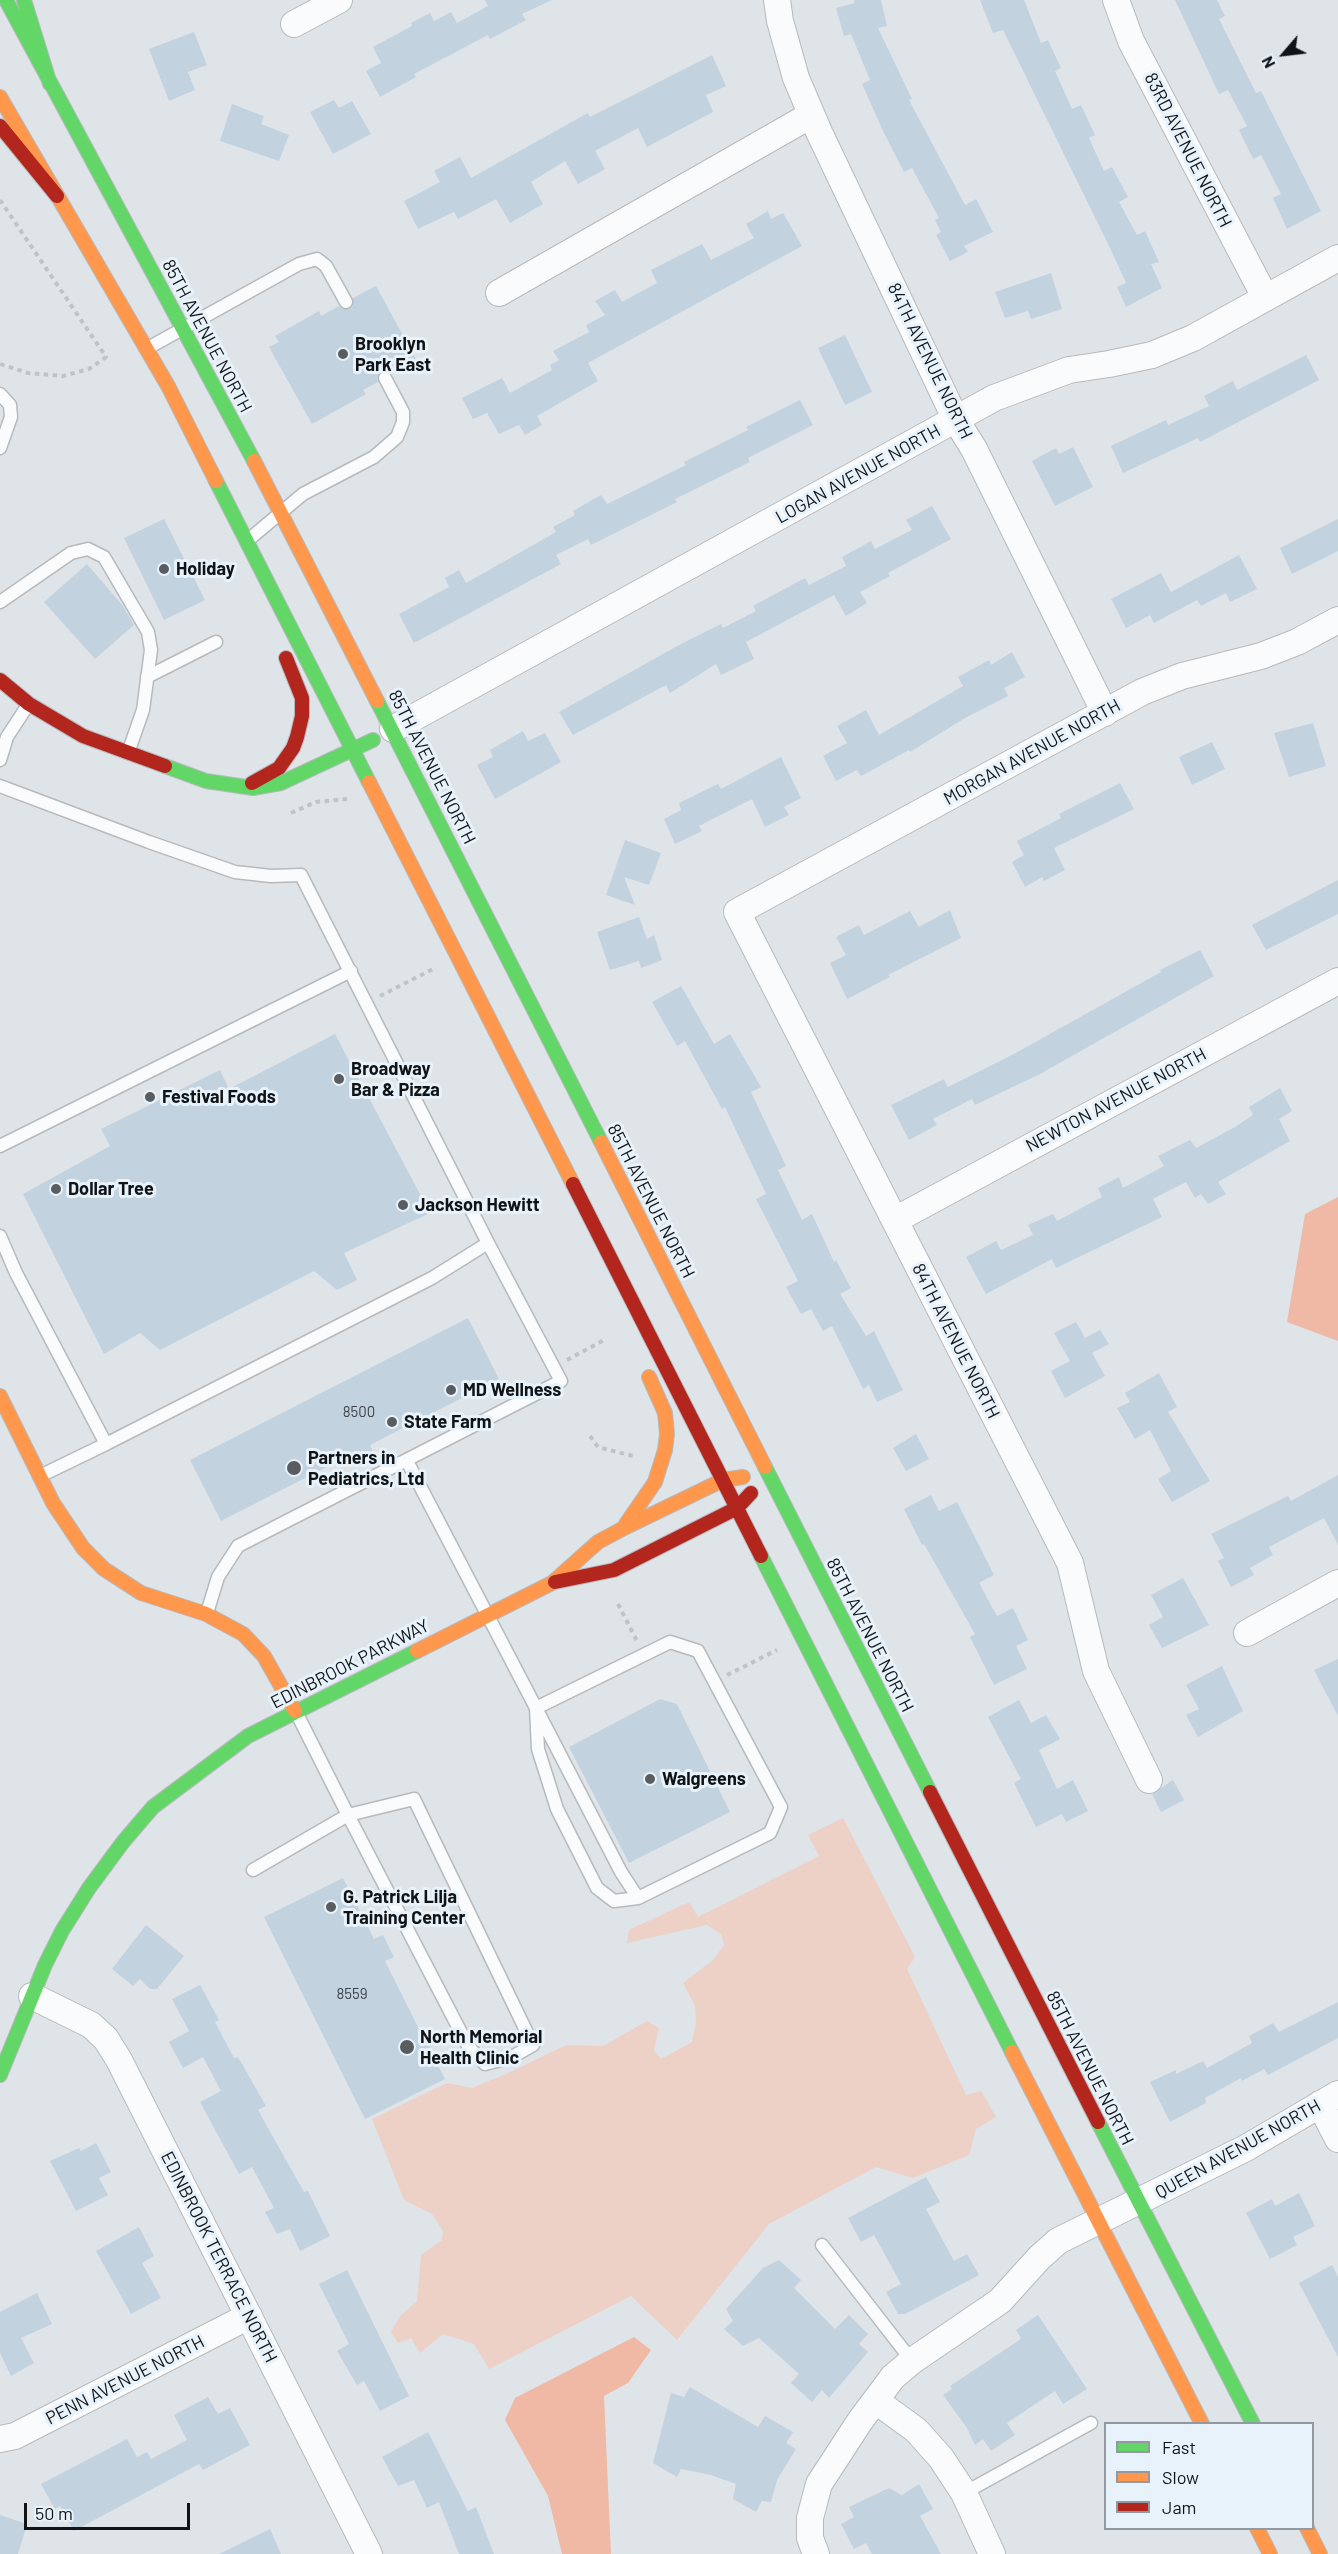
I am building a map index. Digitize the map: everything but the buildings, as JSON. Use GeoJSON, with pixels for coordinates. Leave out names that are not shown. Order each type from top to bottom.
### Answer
{"type":"FeatureCollection","features":[{"type":"Feature","properties":{"kind":"main road","name":"85TH AVENUE NORTH"},"geometry":{"type":"LineString","coordinates":[[6,0],[282,513],[1252,2422]]}},
{"type":"Feature","properties":{"kind":"main road"},"geometry":{"type":"LineString","coordinates":[[24,0],[50,84]]}},
{"type":"Feature","properties":{"kind":"main road"},"geometry":{"type":"LineString","coordinates":[[0,97],[148,348],[1201,2422]]}},
{"type":"Feature","properties":{"kind":"main road"},"geometry":{"type":"LineString","coordinates":[[0,126],[57,196]]}},
{"type":"Feature","properties":{"kind":"main road"},"geometry":{"type":"LineString","coordinates":[[220,489],[227,535]]}},
{"type":"Feature","properties":{"kind":"main road"},"geometry":{"type":"LineString","coordinates":[[236,787],[268,776],[279,768],[293,748],[297,737],[302,716],[302,698],[294,673],[278,642]]}},
{"type":"Feature","properties":{"kind":"main road"},"geometry":{"type":"LineString","coordinates":[[0,680],[29,704],[83,736],[206,780],[236,787],[253,788],[281,783],[393,729]]}},
{"type":"Feature","properties":{"kind":"main road"},"geometry":{"type":"LineString","coordinates":[[518,1077],[532,1135]]}},
{"type":"Feature","properties":{"kind":"main road"},"geometry":{"type":"LineString","coordinates":[[624,1528],[655,1482],[662,1464],[667,1434],[664,1413],[641,1362]]}},
{"type":"Feature","properties":{"kind":"main road"},"geometry":{"type":"LineString","coordinates":[[0,1396],[40,1476],[68,1527],[83,1548],[104,1569],[141,1593],[207,1614],[236,1629],[255,1645],[276,1674],[295,1711]]}},
{"type":"Feature","properties":{"kind":"main road","name":"EDINBROOK PARKWAY"},"geometry":{"type":"LineString","coordinates":[[0,2075],[49,1956],[89,1888],[123,1842],[153,1808],[173,1790],[248,1736],[552,1583],[598,1542],[624,1528],[723,1480],[769,1474]]}},
{"type":"Feature","properties":{"kind":"main road","name":"EDINBROOK PARKWAY"},"geometry":{"type":"LineString","coordinates":[[552,1583],[614,1570],[737,1508],[769,1474]]}},
{"type":"Feature","properties":{"kind":"main road"},"geometry":{"type":"LineString","coordinates":[[1258,2530],[1270,2554]]}},
{"type":"Feature","properties":{"kind":"main road"},"geometry":{"type":"LineString","coordinates":[[1308,2530],[1320,2554]]}},
{"type":"Feature","properties":{"kind":"street"},"geometry":{"type":"LineString","coordinates":[[294,24],[339,0]]}},
{"type":"Feature","properties":{"kind":"street","name":"84TH AVENUE NORTH"},"geometry":{"type":"LineString","coordinates":[[777,0],[780,21],[796,78],[811,116],[956,420],[974,450],[1105,713]]}},
{"type":"Feature","properties":{"kind":"street","name":"83RD AVENUE NORTH"},"geometry":{"type":"LineString","coordinates":[[1116,0],[1131,41],[1265,297]]}},
{"type":"Feature","properties":{"kind":"street"},"geometry":{"type":"LineString","coordinates":[[499,293],[811,116]]}},
{"type":"Feature","properties":{"kind":"street","name":"LOGAN AVENUE NORTH"},"geometry":{"type":"LineString","coordinates":[[393,729],[994,398],[1069,370],[1152,355],[1193,338],[1338,258]]}},
{"type":"Feature","properties":{"kind":"street","name":"MORGAN AVENUE NORTH"},"geometry":{"type":"LineString","coordinates":[[737,912],[1142,692],[1182,676],[1261,656],[1297,642],[1338,620]]}},
{"type":"Feature","properties":{"kind":"street","name":"84TH AVENUE NORTH"},"geometry":{"type":"LineString","coordinates":[[737,912],[1070,1563],[1096,1671],[1149,1780]]}},
{"type":"Feature","properties":{"kind":"street","name":"NEWTON AVENUE NORTH"},"geometry":{"type":"LineString","coordinates":[[895,1220],[1338,981]]}},
{"type":"Feature","properties":{"kind":"street"},"geometry":{"type":"LineString","coordinates":[[1247,1633],[1338,1583]]}},
{"type":"Feature","properties":{"kind":"street","name":"EDINBROOK TERRACE NORTH"},"geometry":{"type":"LineString","coordinates":[[32,1996],[91,2025],[106,2039],[120,2060],[369,2554]]}},
{"type":"Feature","properties":{"kind":"street"},"geometry":{"type":"LineString","coordinates":[[1329,2099],[1338,2139]]}},
{"type":"Feature","properties":{"kind":"street","name":"QUEEN AVENUE NORTH"},"geometry":{"type":"LineString","coordinates":[[816,2554],[810,2538],[810,2518],[819,2484],[860,2421],[893,2377],[912,2361],[1000,2301],[1039,2258],[1058,2241],[1139,2203],[1246,2148],[1329,2099]]}},
{"type":"Feature","properties":{"kind":"street","name":"PENN AVENUE NORTH"},"geometry":{"type":"LineString","coordinates":[[0,2439],[15,2436],[249,2316]]}},
{"type":"Feature","properties":{"kind":"street"},"geometry":{"type":"LineString","coordinates":[[876,2401],[916,2430],[941,2458],[964,2493],[992,2554]]}},
{"type":"Feature","properties":{"kind":"lane"},"geometry":{"type":"LineString","coordinates":[[148,348],[299,264],[317,259],[326,266],[346,303]]}},
{"type":"Feature","properties":{"kind":"lane"},"geometry":{"type":"LineString","coordinates":[[247,542],[303,494],[374,457],[397,437],[403,422],[403,412],[385,378]]}},
{"type":"Feature","properties":{"kind":"lane"},"geometry":{"type":"LineString","coordinates":[[0,394],[10,405],[11,417],[0,448]]}},
{"type":"Feature","properties":{"kind":"lane"},"geometry":{"type":"LineString","coordinates":[[0,602],[71,553],[88,549],[104,557],[148,632],[151,650],[143,710],[128,754]]}},
{"type":"Feature","properties":{"kind":"lane"},"geometry":{"type":"LineString","coordinates":[[147,677],[216,642]]}},
{"type":"Feature","properties":{"kind":"lane"},"geometry":{"type":"LineString","coordinates":[[0,760],[7,737],[29,704]]}},
{"type":"Feature","properties":{"kind":"lane"},"geometry":{"type":"LineString","coordinates":[[0,786],[149,843],[235,872],[271,876],[301,875],[488,1243],[561,1381],[238,1546],[218,1577],[207,1614]]}},
{"type":"Feature","properties":{"kind":"lane"},"geometry":{"type":"LineString","coordinates":[[0,1146],[351,971]]}},
{"type":"Feature","properties":{"kind":"lane"},"geometry":{"type":"LineString","coordinates":[[0,1236],[16,1273],[106,1443]]}},
{"type":"Feature","properties":{"kind":"lane"},"geometry":{"type":"LineString","coordinates":[[40,1476],[432,1278],[488,1243]]}},
{"type":"Feature","properties":{"kind":"lane"},"geometry":{"type":"LineString","coordinates":[[407,1461],[621,1872],[638,1898]]}},
{"type":"Feature","properties":{"kind":"lane"},"geometry":{"type":"LineString","coordinates":[[670,1642],[698,1652],[781,1807],[770,1833],[638,1898],[614,1901],[597,1888],[557,1809],[538,1749],[536,1708],[670,1642]]}},
{"type":"Feature","properties":{"kind":"lane"},"geometry":{"type":"LineString","coordinates":[[253,1870],[348,1815],[414,1799],[533,2045],[512,2057],[485,2064],[468,2046],[348,1815],[295,1711]]}},
{"type":"Feature","properties":{"kind":"lane"},"geometry":{"type":"LineString","coordinates":[[822,2245],[912,2361]]}},
{"type":"Feature","properties":{"kind":"lane"},"geometry":{"type":"LineString","coordinates":[[964,2493],[1091,2423]]}},
{"type":"Feature","properties":{"kind":"path"},"geometry":{"type":"LineString","coordinates":[[0,200],[106,357],[89,369],[63,376],[28,373],[0,364]]}},
{"type":"Feature","properties":{"kind":"path"},"geometry":{"type":"LineString","coordinates":[[291,813],[316,802],[347,799]]}},
{"type":"Feature","properties":{"kind":"path"},"geometry":{"type":"LineString","coordinates":[[367,1003],[433,969]]}},
{"type":"Feature","properties":{"kind":"path"},"geometry":{"type":"LineString","coordinates":[[554,1367],[606,1339]]}},
{"type":"Feature","properties":{"kind":"path"},"geometry":{"type":"LineString","coordinates":[[590,1436],[598,1447],[637,1457]]}},
{"type":"Feature","properties":{"kind":"path"},"geometry":{"type":"LineString","coordinates":[[618,1604],[644,1655]]}},
{"type":"Feature","properties":{"kind":"path"},"geometry":{"type":"LineString","coordinates":[[715,1681],[777,1650]]}},
{"type":"Feature","properties":{"kind":"shaded area"},"geometry":{"type":"Polygon","coordinates":[[[1338,1197],[1338,1341],[1287,1322],[1305,1214],[1338,1197]]]}},
{"type":"Feature","properties":{"kind":"shaded area"},"geometry":{"type":"Polygon","coordinates":[[[843,1818],[915,1957],[907,1969],[966,2095],[981,2091],[996,2117],[976,2129],[969,2155],[913,2178],[876,2167],[769,2224],[677,2340],[631,2296],[489,2369],[474,2344],[443,2334],[420,2353],[411,2338],[398,2343],[391,2332],[400,2316],[417,2301],[421,2255],[442,2240],[443,2231],[432,2214],[404,2200],[372,2119],[447,2083],[472,2088],[566,2045],[603,2046],[647,2021],[659,2028],[654,2050],[661,2059],[692,2042],[696,2022],[695,2006],[683,1983],[713,1960],[724,1945],[721,1934],[707,1925],[627,1943],[629,1930],[689,1902],[698,1917],[819,1856],[808,1835],[843,1818]]]}},
{"type":"Feature","properties":{"kind":"shaded area"},"geometry":{"type":"Polygon","coordinates":[[[634,2337],[651,2350],[628,2383],[604,2396],[611,2554],[562,2554],[548,2496],[505,2420],[515,2398],[634,2337]]]}},
{"type":"Feature","properties":{"kind":"traffic: fast"},"geometry":{"type":"LineString","coordinates":[[6,0],[254,461]]}},
{"type":"Feature","properties":{"kind":"traffic: fast"},"geometry":{"type":"LineString","coordinates":[[24,0],[50,84]]}},
{"type":"Feature","properties":{"kind":"traffic: fast"},"geometry":{"type":"LineString","coordinates":[[216,481],[369,782]]}},
{"type":"Feature","properties":{"kind":"traffic: fast"},"geometry":{"type":"LineString","coordinates":[[377,701],[601,1142]]}},
{"type":"Feature","properties":{"kind":"traffic: fast"},"geometry":{"type":"LineString","coordinates":[[165,766],[206,781],[253,788],[281,783],[373,740]]}},
{"type":"Feature","properties":{"kind":"traffic: fast"},"geometry":{"type":"LineString","coordinates":[[765,1467],[930,1792]]}},
{"type":"Feature","properties":{"kind":"traffic: fast"},"geometry":{"type":"LineString","coordinates":[[761,1556],[1012,2052]]}},
{"type":"Feature","properties":{"kind":"traffic: fast"},"geometry":{"type":"LineString","coordinates":[[0,2075],[45,1965],[62,1931],[89,1888],[123,1842],[153,1807],[248,1736],[417,1651]]}},
{"type":"Feature","properties":{"kind":"traffic: fast"},"geometry":{"type":"LineString","coordinates":[[1098,2122],[1252,2422]]}},
{"type":"Feature","properties":{"kind":"traffic: slow"},"geometry":{"type":"LineString","coordinates":[[0,97],[168,386],[216,481]]}},
{"type":"Feature","properties":{"kind":"traffic: slow"},"geometry":{"type":"LineString","coordinates":[[254,461],[377,701]]}},
{"type":"Feature","properties":{"kind":"traffic: slow"},"geometry":{"type":"LineString","coordinates":[[369,782],[573,1184]]}},
{"type":"Feature","properties":{"kind":"traffic: slow"},"geometry":{"type":"LineString","coordinates":[[601,1142],[765,1467]]}},
{"type":"Feature","properties":{"kind":"traffic: slow"},"geometry":{"type":"LineString","coordinates":[[626,1524],[655,1482],[665,1450],[667,1434],[665,1413],[649,1377]]}},
{"type":"Feature","properties":{"kind":"traffic: slow"},"geometry":{"type":"LineString","coordinates":[[0,1396],[53,1503],[83,1548],[104,1569],[141,1593],[206,1614],[243,1634],[264,1656],[295,1711]]}},
{"type":"Feature","properties":{"kind":"traffic: slow"},"geometry":{"type":"LineString","coordinates":[[417,1651],[552,1583],[598,1542],[624,1528],[723,1480],[743,1477]]}},
{"type":"Feature","properties":{"kind":"traffic: slow"},"geometry":{"type":"LineString","coordinates":[[1012,2052],[1201,2422]]}},
{"type":"Feature","properties":{"kind":"traffic: slow"},"geometry":{"type":"LineString","coordinates":[[1258,2530],[1270,2554]]}},
{"type":"Feature","properties":{"kind":"traffic: slow"},"geometry":{"type":"LineString","coordinates":[[1308,2530],[1320,2554]]}},
{"type":"Feature","properties":{"kind":"traffic: jam"},"geometry":{"type":"LineString","coordinates":[[0,126],[57,196]]}},
{"type":"Feature","properties":{"kind":"traffic: jam"},"geometry":{"type":"LineString","coordinates":[[252,783],[279,768],[293,748],[297,737],[302,716],[302,698],[286,658]]}},
{"type":"Feature","properties":{"kind":"traffic: jam"},"geometry":{"type":"LineString","coordinates":[[0,680],[29,704],[83,736],[165,766]]}},
{"type":"Feature","properties":{"kind":"traffic: jam"},"geometry":{"type":"LineString","coordinates":[[573,1184],[761,1556]]}},
{"type":"Feature","properties":{"kind":"traffic: jam"},"geometry":{"type":"LineString","coordinates":[[555,1582],[614,1570],[737,1508],[751,1493]]}},
{"type":"Feature","properties":{"kind":"traffic: jam"},"geometry":{"type":"LineString","coordinates":[[930,1792],[1098,2122]]}},
{"type":"Feature","properties":{"kind":"place","name":"Brooklyn Park East"},"geometry":{"type":"Point","coordinates":[343,354]}},
{"type":"Feature","properties":{"kind":"place","name":"Holiday"},"geometry":{"type":"Point","coordinates":[164,569]}},
{"type":"Feature","properties":{"kind":"place","name":"Broadway Bar & Pizza"},"geometry":{"type":"Point","coordinates":[339,1079]}},
{"type":"Feature","properties":{"kind":"place","name":"Festival Foods"},"geometry":{"type":"Point","coordinates":[150,1097]}},
{"type":"Feature","properties":{"kind":"place","name":"Dollar Tree"},"geometry":{"type":"Point","coordinates":[56,1189]}},
{"type":"Feature","properties":{"kind":"place","name":"Jackson Hewitt"},"geometry":{"type":"Point","coordinates":[403,1205]}},
{"type":"Feature","properties":{"kind":"place","name":"MD Wellness"},"geometry":{"type":"Point","coordinates":[451,1390]}},
{"type":"Feature","properties":{"kind":"place","name":"State Farm"},"geometry":{"type":"Point","coordinates":[392,1422]}},
{"type":"Feature","properties":{"kind":"place","name":"Partners in Pediatrics, Ltd"},"geometry":{"type":"Point","coordinates":[294,1468]}},
{"type":"Feature","properties":{"kind":"place","name":"Walgreens"},"geometry":{"type":"Point","coordinates":[650,1779]}},
{"type":"Feature","properties":{"kind":"place","name":"G. Patrick Lilja Training Center"},"geometry":{"type":"Point","coordinates":[331,1907]}},
{"type":"Feature","properties":{"kind":"place","name":"North Memorial Health Clinic"},"geometry":{"type":"Point","coordinates":[407,2047]}}]}
